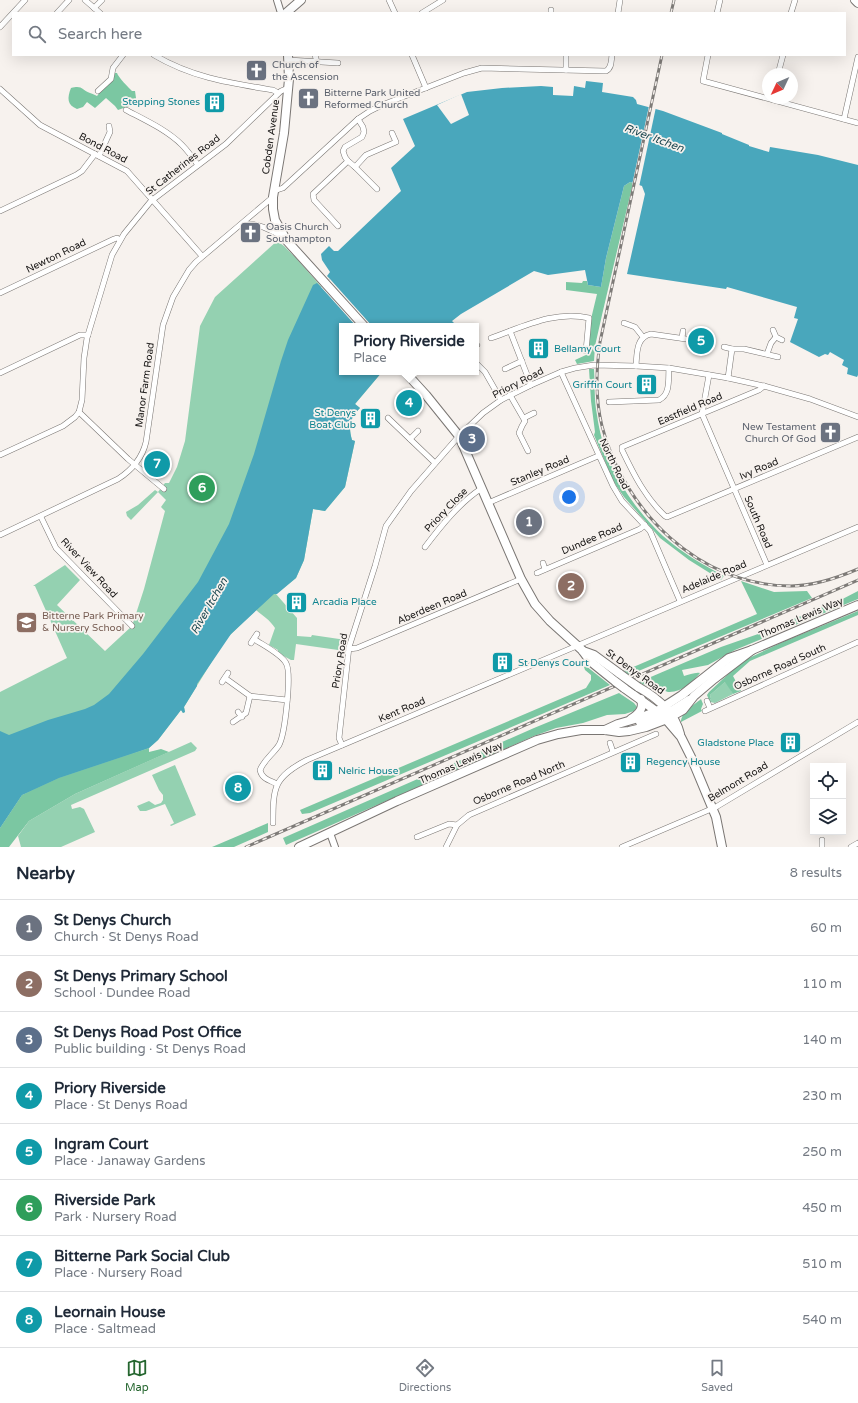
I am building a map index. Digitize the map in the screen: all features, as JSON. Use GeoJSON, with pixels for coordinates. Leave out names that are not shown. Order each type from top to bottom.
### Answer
{"type":"FeatureCollection","features":[{"type":"Feature","properties":{"kind":"main road"},"geometry":{"type":"LineString","coordinates":[[287,12],[301,0]]}},
{"type":"Feature","properties":{"kind":"main road"},"geometry":{"type":"LineString","coordinates":[[854,0],[858,3]]}},
{"type":"Feature","properties":{"kind":"main road","name":"Cobden Avenue"},"geometry":{"type":"LineString","coordinates":[[288,58],[288,88],[284,133],[273,194],[275,220],[284,237],[361,323]]}},
{"type":"Feature","properties":{"kind":"main road","name":"St Denys Road"},"geometry":{"type":"LineString","coordinates":[[408,375],[442,414],[458,436],[521,579],[535,604],[542,613],[579,648],[590,661],[641,700],[665,713]]}},
{"type":"Feature","properties":{"kind":"main road","name":"Thomas Lewis Way"},"geometry":{"type":"LineString","coordinates":[[605,730],[618,724],[665,713],[682,695],[729,658],[752,650],[858,605]]}},
{"type":"Feature","properties":{"kind":"main road","name":"St Denys Road"},"geometry":{"type":"LineString","coordinates":[[579,648],[594,655],[638,686],[665,713],[681,737],[691,757],[713,809],[719,828],[722,847]]}},
{"type":"Feature","properties":{"kind":"main road","name":"Thomas Lewis Way"},"geometry":{"type":"LineString","coordinates":[[299,847],[330,834],[397,801],[537,740],[569,731],[605,730],[619,732],[639,729],[694,696],[728,667],[752,650]]}},
{"type":"Feature","properties":{"kind":"main road"},"geometry":{"type":"LineString","coordinates":[[628,722],[640,712],[642,705],[641,700]]}},
{"type":"Feature","properties":{"kind":"street"},"geometry":{"type":"LineString","coordinates":[[14,12],[25,0]]}},
{"type":"Feature","properties":{"kind":"street"},"geometry":{"type":"LineString","coordinates":[[59,12],[69,0]]}},
{"type":"Feature","properties":{"kind":"street"},"geometry":{"type":"LineString","coordinates":[[85,0],[99,12]]}},
{"type":"Feature","properties":{"kind":"street"},"geometry":{"type":"LineString","coordinates":[[94,8],[102,0]]}},
{"type":"Feature","properties":{"kind":"street"},"geometry":{"type":"LineString","coordinates":[[277,0],[281,12]]}},
{"type":"Feature","properties":{"kind":"street"},"geometry":{"type":"LineString","coordinates":[[389,0],[395,12]]}},
{"type":"Feature","properties":{"kind":"street"},"geometry":{"type":"LineString","coordinates":[[424,12],[443,0]]}},
{"type":"Feature","properties":{"kind":"street"},"geometry":{"type":"LineString","coordinates":[[618,12],[620,0]]}},
{"type":"Feature","properties":{"kind":"street"},"geometry":{"type":"LineString","coordinates":[[717,12],[720,0]]}},
{"type":"Feature","properties":{"kind":"street"},"geometry":{"type":"LineString","coordinates":[[791,12],[795,0]]}},
{"type":"Feature","properties":{"kind":"street"},"geometry":{"type":"LineString","coordinates":[[0,27],[12,14]]}},
{"type":"Feature","properties":{"kind":"street"},"geometry":{"type":"LineString","coordinates":[[98,91],[111,79],[113,68],[123,56]]}},
{"type":"Feature","properties":{"kind":"street"},"geometry":{"type":"LineString","coordinates":[[156,56],[209,79],[273,90],[278,93]]}},
{"type":"Feature","properties":{"kind":"street"},"geometry":{"type":"LineString","coordinates":[[315,56],[317,62]]}},
{"type":"Feature","properties":{"kind":"street"},"geometry":{"type":"LineString","coordinates":[[412,56],[426,88]]}},
{"type":"Feature","properties":{"kind":"street"},"geometry":{"type":"LineString","coordinates":[[566,56],[566,70]]}},
{"type":"Feature","properties":{"kind":"street","name":"Manor Farm Road"},"geometry":{"type":"LineString","coordinates":[[0,535],[41,517],[118,479],[135,465],[143,452],[146,442],[163,325],[175,293],[189,270],[202,256],[242,224],[273,194],[286,185],[358,120],[370,111],[382,105],[464,73],[482,68],[606,71],[611,66],[612,56]]}},
{"type":"Feature","properties":{"kind":"street"},"geometry":{"type":"LineString","coordinates":[[708,56],[703,81],[762,96]]}},
{"type":"Feature","properties":{"kind":"street"},"geometry":{"type":"LineString","coordinates":[[780,68],[783,56]]}},
{"type":"Feature","properties":{"kind":"street"},"geometry":{"type":"LineString","coordinates":[[844,119],[858,57]]}},
{"type":"Feature","properties":{"kind":"street"},"geometry":{"type":"LineString","coordinates":[[288,58],[338,63]]}},
{"type":"Feature","properties":{"kind":"street","name":"St Catherines Road"},"geometry":{"type":"LineString","coordinates":[[79,412],[82,400],[84,358],[88,335],[112,255],[120,240],[143,210],[153,200],[238,133],[278,93],[288,88]]}},
{"type":"Feature","properties":{"kind":"street","name":"Bond Road"},"geometry":{"type":"LineString","coordinates":[[0,89],[40,125],[125,169],[202,256]]}},
{"type":"Feature","properties":{"kind":"street"},"geometry":{"type":"LineString","coordinates":[[791,104],[858,123]]}},
{"type":"Feature","properties":{"kind":"street"},"geometry":{"type":"LineString","coordinates":[[126,110],[154,125],[177,141],[185,148],[198,165]]}},
{"type":"Feature","properties":{"kind":"street"},"geometry":{"type":"LineString","coordinates":[[358,120],[363,127],[364,132],[362,137],[345,148],[343,151],[348,162],[377,189]]}},
{"type":"Feature","properties":{"kind":"street"},"geometry":{"type":"LineString","coordinates":[[0,211],[76,175],[97,155],[110,132],[109,126]]}},
{"type":"Feature","properties":{"kind":"street"},"geometry":{"type":"LineString","coordinates":[[355,167],[366,155],[396,142],[392,133]]}},
{"type":"Feature","properties":{"kind":"street"},"geometry":{"type":"LineString","coordinates":[[338,226],[314,200],[313,194],[348,162]]}},
{"type":"Feature","properties":{"kind":"street"},"geometry":{"type":"LineString","coordinates":[[242,224],[253,224],[284,237]]}},
{"type":"Feature","properties":{"kind":"street","name":"Newton Road"},"geometry":{"type":"LineString","coordinates":[[0,293],[114,239],[117,238],[120,240]]}},
{"type":"Feature","properties":{"kind":"street"},"geometry":{"type":"LineString","coordinates":[[491,338],[537,321],[556,317],[572,316],[589,318],[586,351]]}},
{"type":"Feature","properties":{"kind":"street"},"geometry":{"type":"LineString","coordinates":[[624,323],[635,327],[643,337]]}},
{"type":"Feature","properties":{"kind":"street"},"geometry":{"type":"LineString","coordinates":[[773,330],[776,337],[782,340]]}},
{"type":"Feature","properties":{"kind":"street"},"geometry":{"type":"LineString","coordinates":[[510,331],[531,385]]}},
{"type":"Feature","properties":{"kind":"street"},"geometry":{"type":"LineString","coordinates":[[682,338],[683,331]]}},
{"type":"Feature","properties":{"kind":"street"},"geometry":{"type":"LineString","coordinates":[[636,366],[639,343],[643,337],[651,334],[693,340]]}},
{"type":"Feature","properties":{"kind":"street"},"geometry":{"type":"LineString","coordinates":[[0,373],[80,335],[88,335]]}},
{"type":"Feature","properties":{"kind":"street"},"geometry":{"type":"LineString","coordinates":[[767,354],[770,343],[776,337]]}},
{"type":"Feature","properties":{"kind":"street"},"geometry":{"type":"LineString","coordinates":[[724,347],[744,349],[778,357]]}},
{"type":"Feature","properties":{"kind":"street"},"geometry":{"type":"LineString","coordinates":[[728,378],[732,349]]}},
{"type":"Feature","properties":{"kind":"street"},"geometry":{"type":"LineString","coordinates":[[505,369],[522,361]]}},
{"type":"Feature","properties":{"kind":"street"},"geometry":{"type":"LineString","coordinates":[[479,366],[485,372],[501,400]]}},
{"type":"Feature","properties":{"kind":"street","name":"Priory Road"},"geometry":{"type":"LineString","coordinates":[[342,745],[339,738],[349,649],[386,526],[402,503],[458,436],[482,413],[501,400],[561,372],[587,366],[636,366],[669,368],[764,386],[810,399],[858,417]]}},
{"type":"Feature","properties":{"kind":"street"},"geometry":{"type":"LineString","coordinates":[[609,402],[659,400],[665,396],[668,389],[669,368]]}},
{"type":"Feature","properties":{"kind":"street","name":"North Road"},"geometry":{"type":"LineString","coordinates":[[561,372],[613,486],[622,500],[650,531],[680,601]]}},
{"type":"Feature","properties":{"kind":"street"},"geometry":{"type":"LineString","coordinates":[[702,414],[709,375]]}},
{"type":"Feature","properties":{"kind":"street","name":"Eastfield Road"},"geometry":{"type":"LineString","coordinates":[[667,517],[657,509],[639,485],[622,450],[622,447],[759,390],[764,386]]}},
{"type":"Feature","properties":{"kind":"street"},"geometry":{"type":"LineString","coordinates":[[643,393],[644,400]]}},
{"type":"Feature","properties":{"kind":"street"},"geometry":{"type":"LineString","coordinates":[[510,395],[525,421],[519,433],[528,450]]}},
{"type":"Feature","properties":{"kind":"street"},"geometry":{"type":"LineString","coordinates":[[0,455],[63,426],[79,412],[135,465],[164,489]]}},
{"type":"Feature","properties":{"kind":"street"},"geometry":{"type":"LineString","coordinates":[[524,418],[534,413]]}},
{"type":"Feature","properties":{"kind":"street","name":"South Road"},"geometry":{"type":"LineString","coordinates":[[702,414],[767,565]]}},
{"type":"Feature","properties":{"kind":"street"},"geometry":{"type":"LineString","coordinates":[[388,418],[435,463]]}},
{"type":"Feature","properties":{"kind":"street"},"geometry":{"type":"LineString","coordinates":[[410,439],[418,431]]}},
{"type":"Feature","properties":{"kind":"street","name":"Ivy Road"},"geometry":{"type":"LineString","coordinates":[[667,517],[858,437]]}},
{"type":"Feature","properties":{"kind":"street","name":"Stanley Road"},"geometry":{"type":"LineString","coordinates":[[488,503],[598,456]]}},
{"type":"Feature","properties":{"kind":"street","name":"Priory Close"},"geometry":{"type":"LineString","coordinates":[[425,547],[448,518],[482,488]]}},
{"type":"Feature","properties":{"kind":"street","name":"River View Road"},"geometry":{"type":"LineString","coordinates":[[41,517],[56,548],[132,626]]}},
{"type":"Feature","properties":{"kind":"street","name":"Dundee Road"},"geometry":{"type":"LineString","coordinates":[[536,573],[640,529],[645,525]]}},
{"type":"Feature","properties":{"kind":"street","name":"Adelaide Road"},"geometry":{"type":"LineString","coordinates":[[579,648],[680,601],[858,526]]}},
{"type":"Feature","properties":{"kind":"street"},"geometry":{"type":"LineString","coordinates":[[543,563],[545,569]]}},
{"type":"Feature","properties":{"kind":"street","name":"Aberdeen Road"},"geometry":{"type":"LineString","coordinates":[[349,649],[358,648],[521,579]]}},
{"type":"Feature","properties":{"kind":"street"},"geometry":{"type":"LineString","coordinates":[[254,639],[281,657],[287,664],[289,681],[284,727],[281,740],[260,770],[265,779],[278,784]]}},
{"type":"Feature","properties":{"kind":"street","name":"Osborne Road South"},"geometry":{"type":"LineString","coordinates":[[706,701],[707,710],[858,642]]}},
{"type":"Feature","properties":{"kind":"street","name":"Kent Road"},"geometry":{"type":"LineString","coordinates":[[273,822],[274,797],[278,784],[282,776],[292,768],[342,745],[579,648]]}},
{"type":"Feature","properties":{"kind":"street"},"geometry":{"type":"LineString","coordinates":[[225,678],[250,696],[287,700]]}},
{"type":"Feature","properties":{"kind":"street"},"geometry":{"type":"LineString","coordinates":[[233,722],[242,717],[247,711],[250,696]]}},
{"type":"Feature","properties":{"kind":"street"},"geometry":{"type":"LineString","coordinates":[[238,712],[242,717]]}},
{"type":"Feature","properties":{"kind":"street","name":"Belmont Road"},"geometry":{"type":"LineString","coordinates":[[622,847],[713,809],[858,722]]}},
{"type":"Feature","properties":{"kind":"street","name":"Osborne Road North"},"geometry":{"type":"LineString","coordinates":[[446,847],[457,824],[469,814],[656,734]]}},
{"type":"Feature","properties":{"kind":"street"},"geometry":{"type":"LineString","coordinates":[[610,743],[613,752]]}},
{"type":"Feature","properties":{"kind":"street"},"geometry":{"type":"LineString","coordinates":[[421,837],[449,824],[457,824]]}},
{"type":"Feature","properties":{"kind":"street"},"geometry":{"type":"LineString","coordinates":[[330,834],[335,847]]}},
{"type":"Feature","properties":{"kind":"street"},"geometry":{"type":"LineString","coordinates":[[822,840],[822,847]]}},
{"type":"Feature","properties":{"kind":"street"},"geometry":{"type":"LineString","coordinates":[[851,847],[858,843]]}},
{"type":"Feature","properties":{"kind":"green space"},"geometry":{"type":"Polygon","coordinates":[[[115,73],[117,73],[121,80],[132,91],[135,91],[136,98],[132,105],[118,110],[106,98],[95,108],[87,102],[83,107],[77,109],[71,105],[69,95],[71,88],[80,87],[97,96],[115,73]]]}},
{"type":"Feature","properties":{"kind":"green space"},"geometry":{"type":"Polygon","coordinates":[[[630,182],[633,183],[595,346],[594,361],[577,364],[575,360],[588,354],[591,319],[597,294],[566,290],[566,282],[582,283],[583,281],[587,281],[588,285],[601,287],[606,258],[624,186],[630,182]]]}},
{"type":"Feature","properties":{"kind":"green space"},"geometry":{"type":"Polygon","coordinates":[[[277,241],[296,258],[353,323],[339,323],[339,375],[379,375],[355,404],[360,408],[354,415],[350,426],[352,440],[355,441],[345,487],[325,511],[313,509],[304,560],[296,578],[276,594],[297,618],[297,636],[311,637],[312,635],[346,640],[345,651],[296,644],[294,660],[291,660],[278,653],[278,650],[269,645],[275,628],[269,620],[256,610],[225,640],[184,707],[185,712],[183,713],[181,710],[158,740],[149,748],[22,795],[0,828],[0,692],[67,658],[35,586],[33,586],[65,565],[80,580],[57,605],[105,651],[132,626],[144,589],[165,511],[161,507],[166,500],[158,492],[165,483],[169,483],[177,467],[185,441],[200,326],[215,297],[277,241]]]}},
{"type":"Feature","properties":{"kind":"green space"},"geometry":{"type":"Polygon","coordinates":[[[589,369],[594,369],[596,409],[605,449],[629,496],[639,510],[663,536],[692,558],[724,576],[721,580],[689,560],[660,538],[624,497],[613,481],[594,435],[595,432],[589,369]]]}},
{"type":"Feature","properties":{"kind":"green space"},"geometry":{"type":"Polygon","coordinates":[[[155,490],[158,492],[131,520],[127,516],[126,512],[138,505],[155,490]]]}},
{"type":"Feature","properties":{"kind":"green space"},"geometry":{"type":"Polygon","coordinates":[[[741,581],[774,592],[807,591],[812,598],[629,675],[624,671],[757,614],[741,581]]]}},
{"type":"Feature","properties":{"kind":"green space"},"geometry":{"type":"Polygon","coordinates":[[[858,591],[858,599],[735,650],[708,665],[682,670],[684,676],[700,673],[694,680],[678,691],[668,692],[658,687],[641,684],[639,682],[721,647],[761,633],[798,617],[816,612],[823,605],[829,606],[858,591]]]}},
{"type":"Feature","properties":{"kind":"green space"},"geometry":{"type":"Polygon","coordinates":[[[858,611],[858,615],[750,661],[733,676],[741,691],[733,694],[725,682],[710,695],[711,699],[709,700],[707,695],[709,692],[739,664],[749,658],[785,641],[858,611]]]}},
{"type":"Feature","properties":{"kind":"green space"},"geometry":{"type":"Polygon","coordinates":[[[586,666],[610,685],[310,813],[302,814],[300,810],[586,688],[591,680],[591,675],[585,670],[584,667],[586,666]]]}},
{"type":"Feature","properties":{"kind":"green space"},"geometry":{"type":"Polygon","coordinates":[[[726,681],[733,694],[715,703],[710,702],[710,695],[726,681]]]}},
{"type":"Feature","properties":{"kind":"green space"},"geometry":{"type":"Polygon","coordinates":[[[619,693],[634,703],[637,707],[634,711],[625,714],[607,715],[583,723],[556,728],[534,736],[286,845],[283,838],[534,728],[619,693]]]}},
{"type":"Feature","properties":{"kind":"green space"},"geometry":{"type":"Polygon","coordinates":[[[701,699],[703,704],[701,709],[702,711],[681,722],[685,712],[701,699]]]}},
{"type":"Feature","properties":{"kind":"green space"},"geometry":{"type":"Polygon","coordinates":[[[191,742],[197,748],[195,751],[71,805],[72,809],[80,807],[84,809],[95,832],[61,847],[21,847],[18,836],[29,821],[75,794],[191,742]]]}},
{"type":"Feature","properties":{"kind":"green space"},"geometry":{"type":"Polygon","coordinates":[[[149,748],[149,752],[161,749],[169,752],[75,794],[29,821],[9,847],[0,847],[0,828],[22,795],[59,778],[149,748]]]}},
{"type":"Feature","properties":{"kind":"green space"},"geometry":{"type":"Polygon","coordinates":[[[175,765],[196,815],[171,826],[170,825],[174,823],[165,804],[146,811],[140,811],[137,806],[149,801],[155,805],[161,803],[163,800],[163,795],[152,775],[175,765]]]}},
{"type":"Feature","properties":{"kind":"green space"},"geometry":{"type":"Polygon","coordinates":[[[268,823],[268,832],[234,847],[212,847],[268,823]]]}},
{"type":"Feature","properties":{"kind":"water","name":"River Itchen"},"geometry":{"type":"Polygon","coordinates":[[[586,81],[603,83],[602,92],[633,97],[637,104],[663,111],[722,133],[749,146],[769,152],[770,147],[818,155],[858,165],[857,377],[847,374],[848,368],[842,365],[844,360],[830,352],[828,355],[825,354],[819,357],[790,342],[798,319],[794,318],[797,307],[727,287],[726,289],[627,274],[645,194],[642,186],[630,182],[624,186],[606,258],[601,287],[588,285],[585,270],[548,275],[534,271],[461,314],[452,321],[454,323],[339,323],[339,375],[379,375],[355,404],[360,408],[354,415],[350,426],[352,440],[355,441],[345,487],[325,511],[313,509],[304,560],[296,578],[277,594],[274,594],[231,634],[197,684],[184,707],[185,712],[183,713],[181,710],[158,740],[149,748],[59,778],[22,795],[0,828],[0,731],[9,735],[48,720],[85,709],[94,705],[109,694],[143,654],[198,582],[229,524],[254,454],[288,340],[313,285],[317,283],[321,287],[330,279],[327,276],[330,272],[322,260],[321,254],[329,246],[334,251],[338,251],[401,191],[391,168],[415,146],[403,119],[467,92],[541,86],[553,87],[553,95],[573,96],[574,86],[585,88],[586,81]]]}},
{"type":"Feature","properties":{"kind":"pier"},"geometry":{"type":"Polygon","coordinates":[[[461,94],[469,115],[451,124],[437,105],[461,94]]]}},
{"type":"Feature","properties":{"kind":"pier"},"geometry":{"type":"Polygon","coordinates":[[[649,106],[656,107],[639,187],[632,185],[649,106]]]}},
{"type":"Feature","properties":{"kind":"pier"},"geometry":{"type":"Polygon","coordinates":[[[330,279],[369,323],[353,323],[321,287],[330,279]]]}},
{"type":"Feature","properties":{"kind":"railway"},"geometry":{"type":"LineString","coordinates":[[671,12],[674,0]]}},
{"type":"Feature","properties":{"kind":"railway"},"geometry":{"type":"LineString","coordinates":[[662,56],[600,342],[597,374],[598,405],[602,426],[613,457],[628,487],[647,514],[670,538],[697,558],[726,573],[757,583],[800,586],[825,581],[858,569]]}},
{"type":"Feature","properties":{"kind":"railway"},"geometry":{"type":"LineString","coordinates":[[246,847],[858,580]]}},
{"type":"Feature","properties":{"kind":"place","name":"Church of the Ascension"},"geometry":{"type":"Point","coordinates":[256,71]}},
{"type":"Feature","properties":{"kind":"place","name":"Bitterne Park United Reformed Church"},"geometry":{"type":"Point","coordinates":[309,99]}},
{"type":"Feature","properties":{"kind":"place","name":"Stepping Stones"},"geometry":{"type":"Point","coordinates":[215,102]}},
{"type":"Feature","properties":{"kind":"place","name":"Oasis Church Southampton"},"geometry":{"type":"Point","coordinates":[251,233]}},
{"type":"Feature","properties":{"kind":"place","name":"Ingram Court"},"geometry":{"type":"Point","coordinates":[701,341]}},
{"type":"Feature","properties":{"kind":"place","name":"Bellamy Court"},"geometry":{"type":"Point","coordinates":[539,349]}},
{"type":"Feature","properties":{"kind":"place","name":"Griffin Court"},"geometry":{"type":"Point","coordinates":[647,385]}},
{"type":"Feature","properties":{"kind":"place","name":"Priory Riverside"},"geometry":{"type":"Point","coordinates":[409,403]}},
{"type":"Feature","properties":{"kind":"place","name":"St Denys Boat Club"},"geometry":{"type":"Point","coordinates":[371,419]}},
{"type":"Feature","properties":{"kind":"place","name":"New Testament Church Of God"},"geometry":{"type":"Point","coordinates":[831,433]}},
{"type":"Feature","properties":{"kind":"place","name":"St Denys Road Post Office"},"geometry":{"type":"Point","coordinates":[472,439]}},
{"type":"Feature","properties":{"kind":"place","name":"Bitterne Park Social Club"},"geometry":{"type":"Point","coordinates":[157,464]}},
{"type":"Feature","properties":{"kind":"place","name":"Riverside Park"},"geometry":{"type":"Point","coordinates":[202,488]}},
{"type":"Feature","properties":{"kind":"place","name":"St Denys Church"},"geometry":{"type":"Point","coordinates":[529,522]}},
{"type":"Feature","properties":{"kind":"place","name":"St Denys Primary School"},"geometry":{"type":"Point","coordinates":[571,586]}},
{"type":"Feature","properties":{"kind":"place","name":"Arcadia Place"},"geometry":{"type":"Point","coordinates":[297,602]}},
{"type":"Feature","properties":{"kind":"place","name":"Bitterne Park Primary & Nursery School"},"geometry":{"type":"Point","coordinates":[26,622]}},
{"type":"Feature","properties":{"kind":"place","name":"St Denys Court"},"geometry":{"type":"Point","coordinates":[503,663]}},
{"type":"Feature","properties":{"kind":"place","name":"Gladstone Place"},"geometry":{"type":"Point","coordinates":[790,743]}},
{"type":"Feature","properties":{"kind":"place","name":"Regency House"},"geometry":{"type":"Point","coordinates":[631,762]}},
{"type":"Feature","properties":{"kind":"place","name":"Nelric House"},"geometry":{"type":"Point","coordinates":[322,771]}},
{"type":"Feature","properties":{"kind":"place","name":"Leornain House"},"geometry":{"type":"Point","coordinates":[238,788]}}]}
